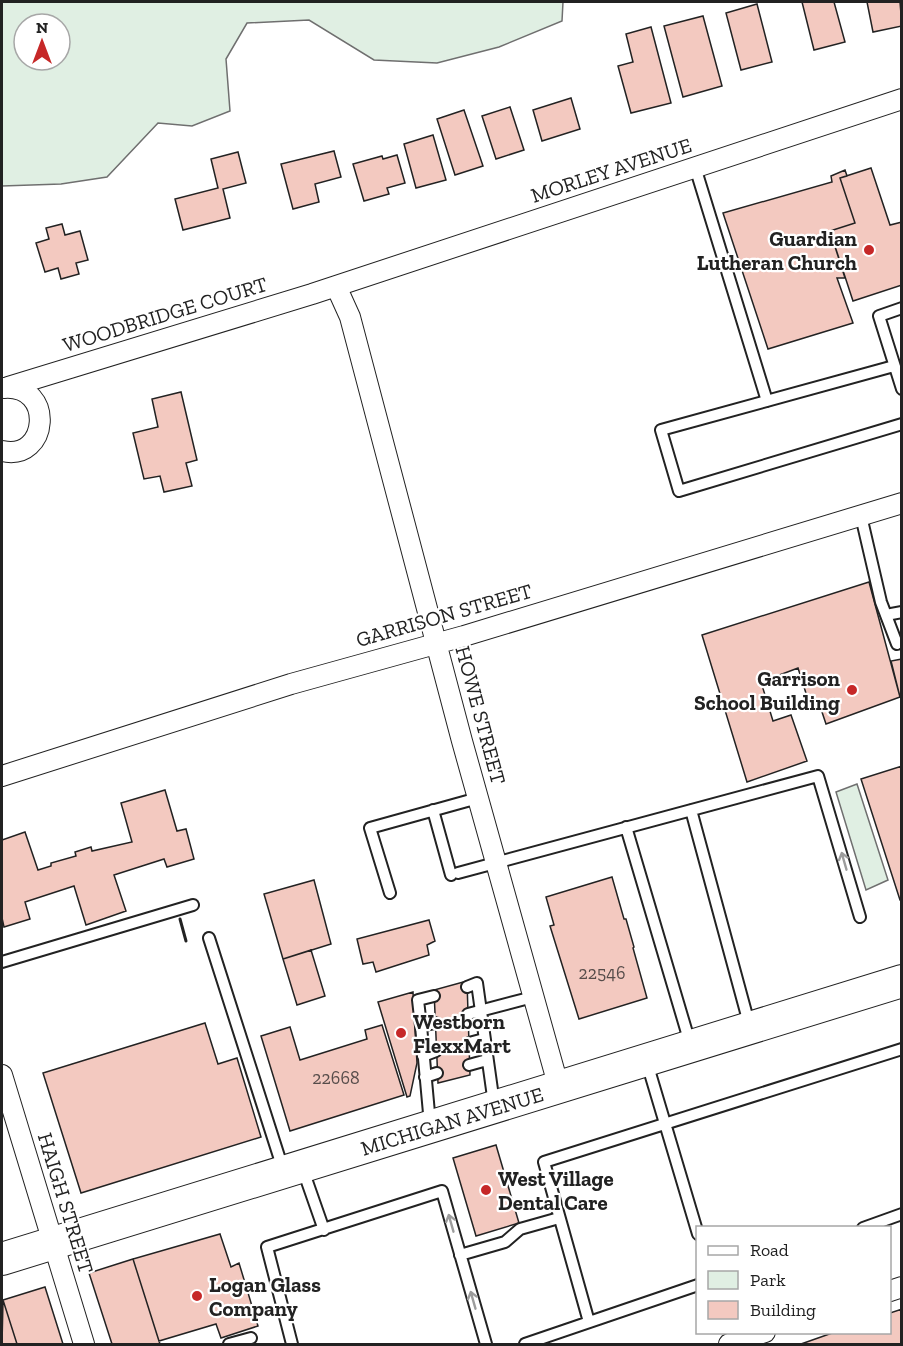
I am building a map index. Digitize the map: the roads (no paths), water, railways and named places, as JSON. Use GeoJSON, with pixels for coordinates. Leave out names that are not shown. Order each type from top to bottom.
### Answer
{"type":"FeatureCollection","features":[{"type":"Feature","properties":{"kind":"main road","name":"MICHIGAN AVENUE"},"geometry":{"type":"LineString","coordinates":[[2,1259],[902,981]]}},
{"type":"Feature","properties":{"kind":"street","name":"MORLEY AVENUE"},"geometry":{"type":"LineString","coordinates":[[336,286],[902,99]]}},
{"type":"Feature","properties":{"kind":"street","name":"WOODBRIDGE COURT"},"geometry":{"type":"LineString","coordinates":[[5,388],[336,286]]}},
{"type":"Feature","properties":{"kind":"street","name":"HOWE STREET"},"geometry":{"type":"LineString","coordinates":[[336,286],[350,316],[495,862],[559,1088]]}},
{"type":"Feature","properties":{"kind":"street","name":"WOODBRIDGE COURT"},"geometry":{"type":"LineString","coordinates":[[2,451],[17,451],[27,446],[34,440],[41,420],[39,410],[27,393],[18,389],[5,388]]}},
{"type":"Feature","properties":{"kind":"street","name":"GARRISON STREET"},"geometry":{"type":"LineString","coordinates":[[2,776],[291,684],[902,503]]}},
{"type":"Feature","properties":{"kind":"street","name":"HAIGH STREET"},"geometry":{"type":"LineString","coordinates":[[2,1076],[84,1344]]}},
{"type":"Feature","properties":{"kind":"street"},"geometry":{"type":"LineString","coordinates":[[730,1344],[759,1334]]}},
{"type":"Feature","properties":{"kind":"lane"},"geometry":{"type":"LineString","coordinates":[[695,167],[767,401]]}},
{"type":"Feature","properties":{"kind":"lane"},"geometry":{"type":"LineString","coordinates":[[902,308],[879,316],[902,389]]}},
{"type":"Feature","properties":{"kind":"lane"},"geometry":{"type":"LineString","coordinates":[[894,366],[661,430],[679,491],[902,424]]}},
{"type":"Feature","properties":{"kind":"lane"},"geometry":{"type":"LineString","coordinates":[[861,516],[881,602],[897,644]]}},
{"type":"Feature","properties":{"kind":"lane"},"geometry":{"type":"LineString","coordinates":[[886,615],[902,612]]}},
{"type":"Feature","properties":{"kind":"lane"},"geometry":{"type":"LineString","coordinates":[[433,810],[455,874],[818,776],[860,917]]}},
{"type":"Feature","properties":{"kind":"lane"},"geometry":{"type":"LineString","coordinates":[[390,893],[370,828],[478,798]]}},
{"type":"Feature","properties":{"kind":"lane"},"geometry":{"type":"LineString","coordinates":[[691,810],[750,1028]]}},
{"type":"Feature","properties":{"kind":"lane"},"geometry":{"type":"LineString","coordinates":[[626,827],[691,1046]]}},
{"type":"Feature","properties":{"kind":"lane"},"geometry":{"type":"LineString","coordinates":[[2,962],[193,905]]}},
{"type":"Feature","properties":{"kind":"lane"},"geometry":{"type":"LineString","coordinates":[[209,938],[293,1170],[324,1230]]}},
{"type":"Feature","properties":{"kind":"lane"},"geometry":{"type":"LineString","coordinates":[[467,987],[477,983],[495,1107]]}},
{"type":"Feature","properties":{"kind":"lane"},"geometry":{"type":"LineString","coordinates":[[430,1127],[418,1000],[434,996]]}},
{"type":"Feature","properties":{"kind":"lane"},"geometry":{"type":"LineString","coordinates":[[468,1014],[533,997]]}},
{"type":"Feature","properties":{"kind":"lane"},"geometry":{"type":"LineString","coordinates":[[421,1026],[435,1023]]}},
{"type":"Feature","properties":{"kind":"lane"},"geometry":{"type":"LineString","coordinates":[[468,1043],[484,1039]]}},
{"type":"Feature","properties":{"kind":"lane"},"geometry":{"type":"LineString","coordinates":[[589,1322],[544,1162],[902,1049]]}},
{"type":"Feature","properties":{"kind":"lane"},"geometry":{"type":"LineString","coordinates":[[423,1056],[436,1052]]}},
{"type":"Feature","properties":{"kind":"lane"},"geometry":{"type":"LineString","coordinates":[[469,1065],[487,1060]]}},
{"type":"Feature","properties":{"kind":"lane"},"geometry":{"type":"LineString","coordinates":[[646,1060],[696,1227]]}},
{"type":"Feature","properties":{"kind":"lane"},"geometry":{"type":"LineString","coordinates":[[425,1077],[437,1073]]}},
{"type":"Feature","properties":{"kind":"lane"},"geometry":{"type":"LineString","coordinates":[[292,1344],[267,1247],[442,1191],[486,1344]]}},
{"type":"Feature","properties":{"kind":"lane"},"geometry":{"type":"LineString","coordinates":[[866,1226],[902,1214]]}},
{"type":"Feature","properties":{"kind":"lane"},"geometry":{"type":"LineString","coordinates":[[460,1255],[505,1242],[520,1229],[560,1218]]}},
{"type":"Feature","properties":{"kind":"lane"},"geometry":{"type":"LineString","coordinates":[[525,1344],[696,1286]]}},
{"type":"Feature","properties":{"kind":"lane"},"geometry":{"type":"LineString","coordinates":[[229,1344],[251,1338]]}},
{"type":"Feature","properties":{"kind":"place","name":"Guardian Lutheran Church"},"geometry":{"type":"Point","coordinates":[869,250]}},
{"type":"Feature","properties":{"kind":"place","name":"Garrison School Building"},"geometry":{"type":"Point","coordinates":[852,690]}},
{"type":"Feature","properties":{"kind":"place","name":"Westborn FlexxMart"},"geometry":{"type":"Point","coordinates":[401,1033]}},
{"type":"Feature","properties":{"kind":"place","name":"West Village Dental Care"},"geometry":{"type":"Point","coordinates":[486,1190]}},
{"type":"Feature","properties":{"kind":"place","name":"Logan Glass Company"},"geometry":{"type":"Point","coordinates":[197,1296]}}]}
